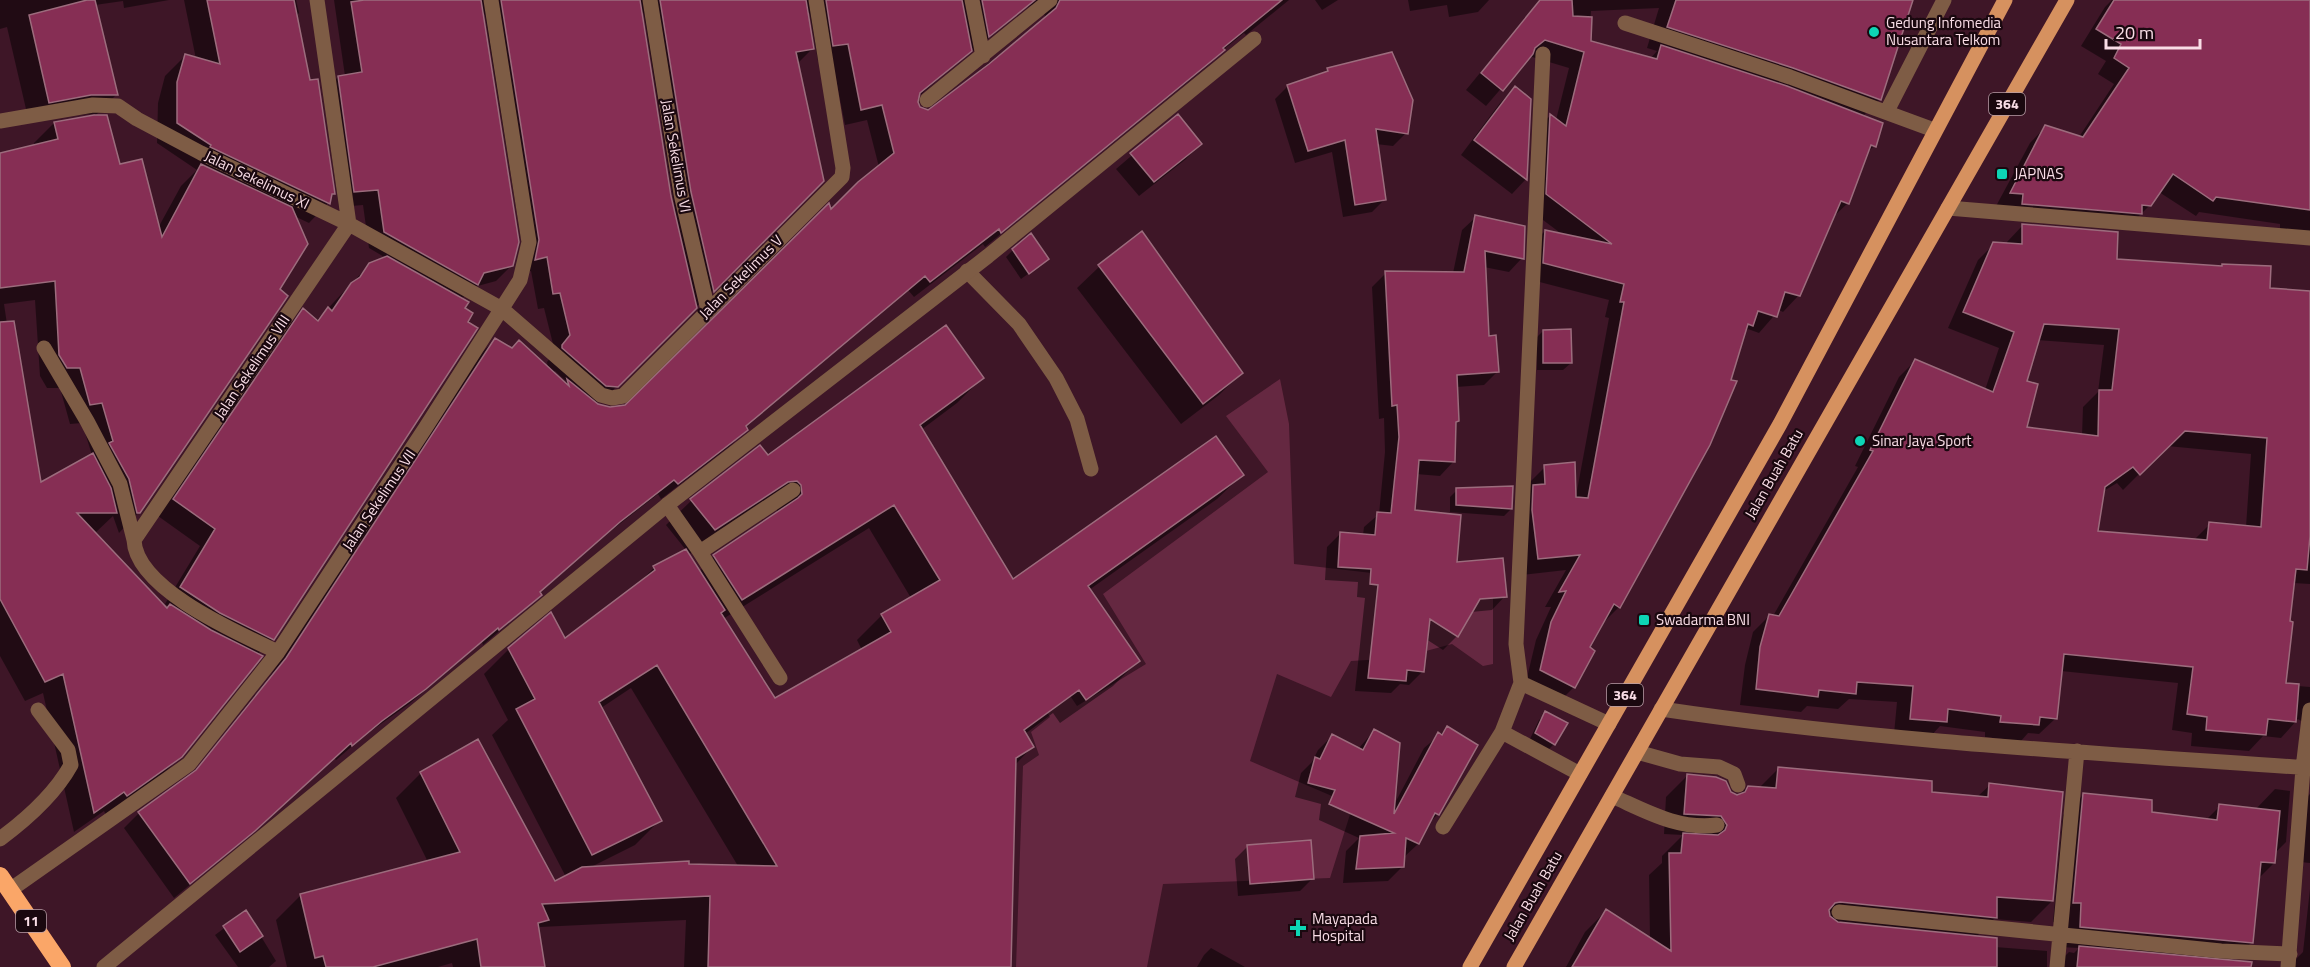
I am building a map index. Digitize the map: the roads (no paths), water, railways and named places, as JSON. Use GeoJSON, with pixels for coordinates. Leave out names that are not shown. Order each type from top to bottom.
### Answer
{"type":"FeatureCollection","features":[{"type":"Feature","properties":{"kind":"highway","name":"11"},"geometry":{"type":"LineString","coordinates":[[5,883],[62,967]]}},
{"type":"Feature","properties":{"kind":"main road","name":"Jalan Buah Batu"},"geometry":{"type":"LineString","coordinates":[[1470,967],[1780,424],[2005,0]]}},
{"type":"Feature","properties":{"kind":"main road","name":"Jalan Buah Batu"},"geometry":{"type":"LineString","coordinates":[[1514,967],[2067,0]]}},
{"type":"Feature","properties":{"kind":"street"},"geometry":{"type":"LineString","coordinates":[[317,0],[349,224]]}},
{"type":"Feature","properties":{"kind":"street","name":"Jalan Sekelimus VII"},"geometry":{"type":"LineString","coordinates":[[5,883],[189,764],[278,652],[520,279],[529,242],[491,0]]}},
{"type":"Feature","properties":{"kind":"street","name":"Jalan Sekelimus VI"},"geometry":{"type":"LineString","coordinates":[[650,0],[681,194],[708,310]]}},
{"type":"Feature","properties":{"kind":"street","name":"Jalan Sekelimus V"},"geometry":{"type":"LineString","coordinates":[[502,309],[601,395],[612,398],[623,396],[842,177],[843,168],[816,0]]}},
{"type":"Feature","properties":{"kind":"street"},"geometry":{"type":"LineString","coordinates":[[972,0],[982,56]]}},
{"type":"Feature","properties":{"kind":"street"},"geometry":{"type":"LineString","coordinates":[[927,100],[1050,0]]}},
{"type":"Feature","properties":{"kind":"street"},"geometry":{"type":"LineString","coordinates":[[1887,111],[1944,0]]}},
{"type":"Feature","properties":{"kind":"street"},"geometry":{"type":"LineString","coordinates":[[1625,23],[1679,39],[1887,111],[1934,130]]}},
{"type":"Feature","properties":{"kind":"street"},"geometry":{"type":"LineString","coordinates":[[104,967],[667,505],[967,271],[1254,39]]}},
{"type":"Feature","properties":{"kind":"street"},"geometry":{"type":"LineString","coordinates":[[1443,827],[1502,732],[1521,683],[1516,644],[1543,54]]}},
{"type":"Feature","properties":{"kind":"street","name":"Jalan Sekelimus XI"},"geometry":{"type":"LineString","coordinates":[[0,121],[93,105],[118,106],[137,119],[201,153],[349,224],[502,309]]}},
{"type":"Feature","properties":{"kind":"street"},"geometry":{"type":"LineString","coordinates":[[1948,208],[2310,238]]}},
{"type":"Feature","properties":{"kind":"street","name":"Jalan Sekelimus VIII"},"geometry":{"type":"LineString","coordinates":[[134,540],[349,224]]}},
{"type":"Feature","properties":{"kind":"street"},"geometry":{"type":"LineString","coordinates":[[967,271],[1019,324],[1056,378],[1077,419],[1091,469]]}},
{"type":"Feature","properties":{"kind":"street"},"geometry":{"type":"LineString","coordinates":[[44,348],[87,421],[120,484],[134,540],[134,549],[146,572],[201,614],[278,652]]}},
{"type":"Feature","properties":{"kind":"street"},"geometry":{"type":"LineString","coordinates":[[700,552],[793,490]]}},
{"type":"Feature","properties":{"kind":"street"},"geometry":{"type":"LineString","coordinates":[[667,505],[700,552],[780,678]]}},
{"type":"Feature","properties":{"kind":"street"},"geometry":{"type":"LineString","coordinates":[[1521,683],[1609,724]]}},
{"type":"Feature","properties":{"kind":"street"},"geometry":{"type":"LineString","coordinates":[[1661,709],[1723,718],[1988,745],[2307,768]]}},
{"type":"Feature","properties":{"kind":"street"},"geometry":{"type":"LineString","coordinates":[[0,839],[28,816],[63,778],[71,765],[68,750],[38,710]]}},
{"type":"Feature","properties":{"kind":"street"},"geometry":{"type":"LineString","coordinates":[[1839,912],[2061,933],[2289,961],[2307,768],[2310,710]]}},
{"type":"Feature","properties":{"kind":"street"},"geometry":{"type":"LineString","coordinates":[[1502,732],[1580,774]]}},
{"type":"Feature","properties":{"kind":"street"},"geometry":{"type":"LineString","coordinates":[[2057,967],[2077,751]]}},
{"type":"Feature","properties":{"kind":"street"},"geometry":{"type":"LineString","coordinates":[[1637,752],[1680,764],[1719,767],[1734,774],[1738,785]]}},
{"type":"Feature","properties":{"kind":"street"},"geometry":{"type":"LineString","coordinates":[[1611,796],[1670,822],[1716,825]]}},
{"type":"Feature","properties":{"kind":"place","name":"Gedung Infomedia Nusantara Telkom"},"geometry":{"type":"Point","coordinates":[1874,32]}},
{"type":"Feature","properties":{"kind":"place","name":"JAPNAS"},"geometry":{"type":"Point","coordinates":[2002,174]}},
{"type":"Feature","properties":{"kind":"place","name":"Sinar Jaya Sport"},"geometry":{"type":"Point","coordinates":[1860,441]}},
{"type":"Feature","properties":{"kind":"place","name":"Swadarma BNI"},"geometry":{"type":"Point","coordinates":[1644,620]}},
{"type":"Feature","properties":{"kind":"place","name":"Mayapada Hospital"},"geometry":{"type":"Point","coordinates":[1298,928]}}]}
